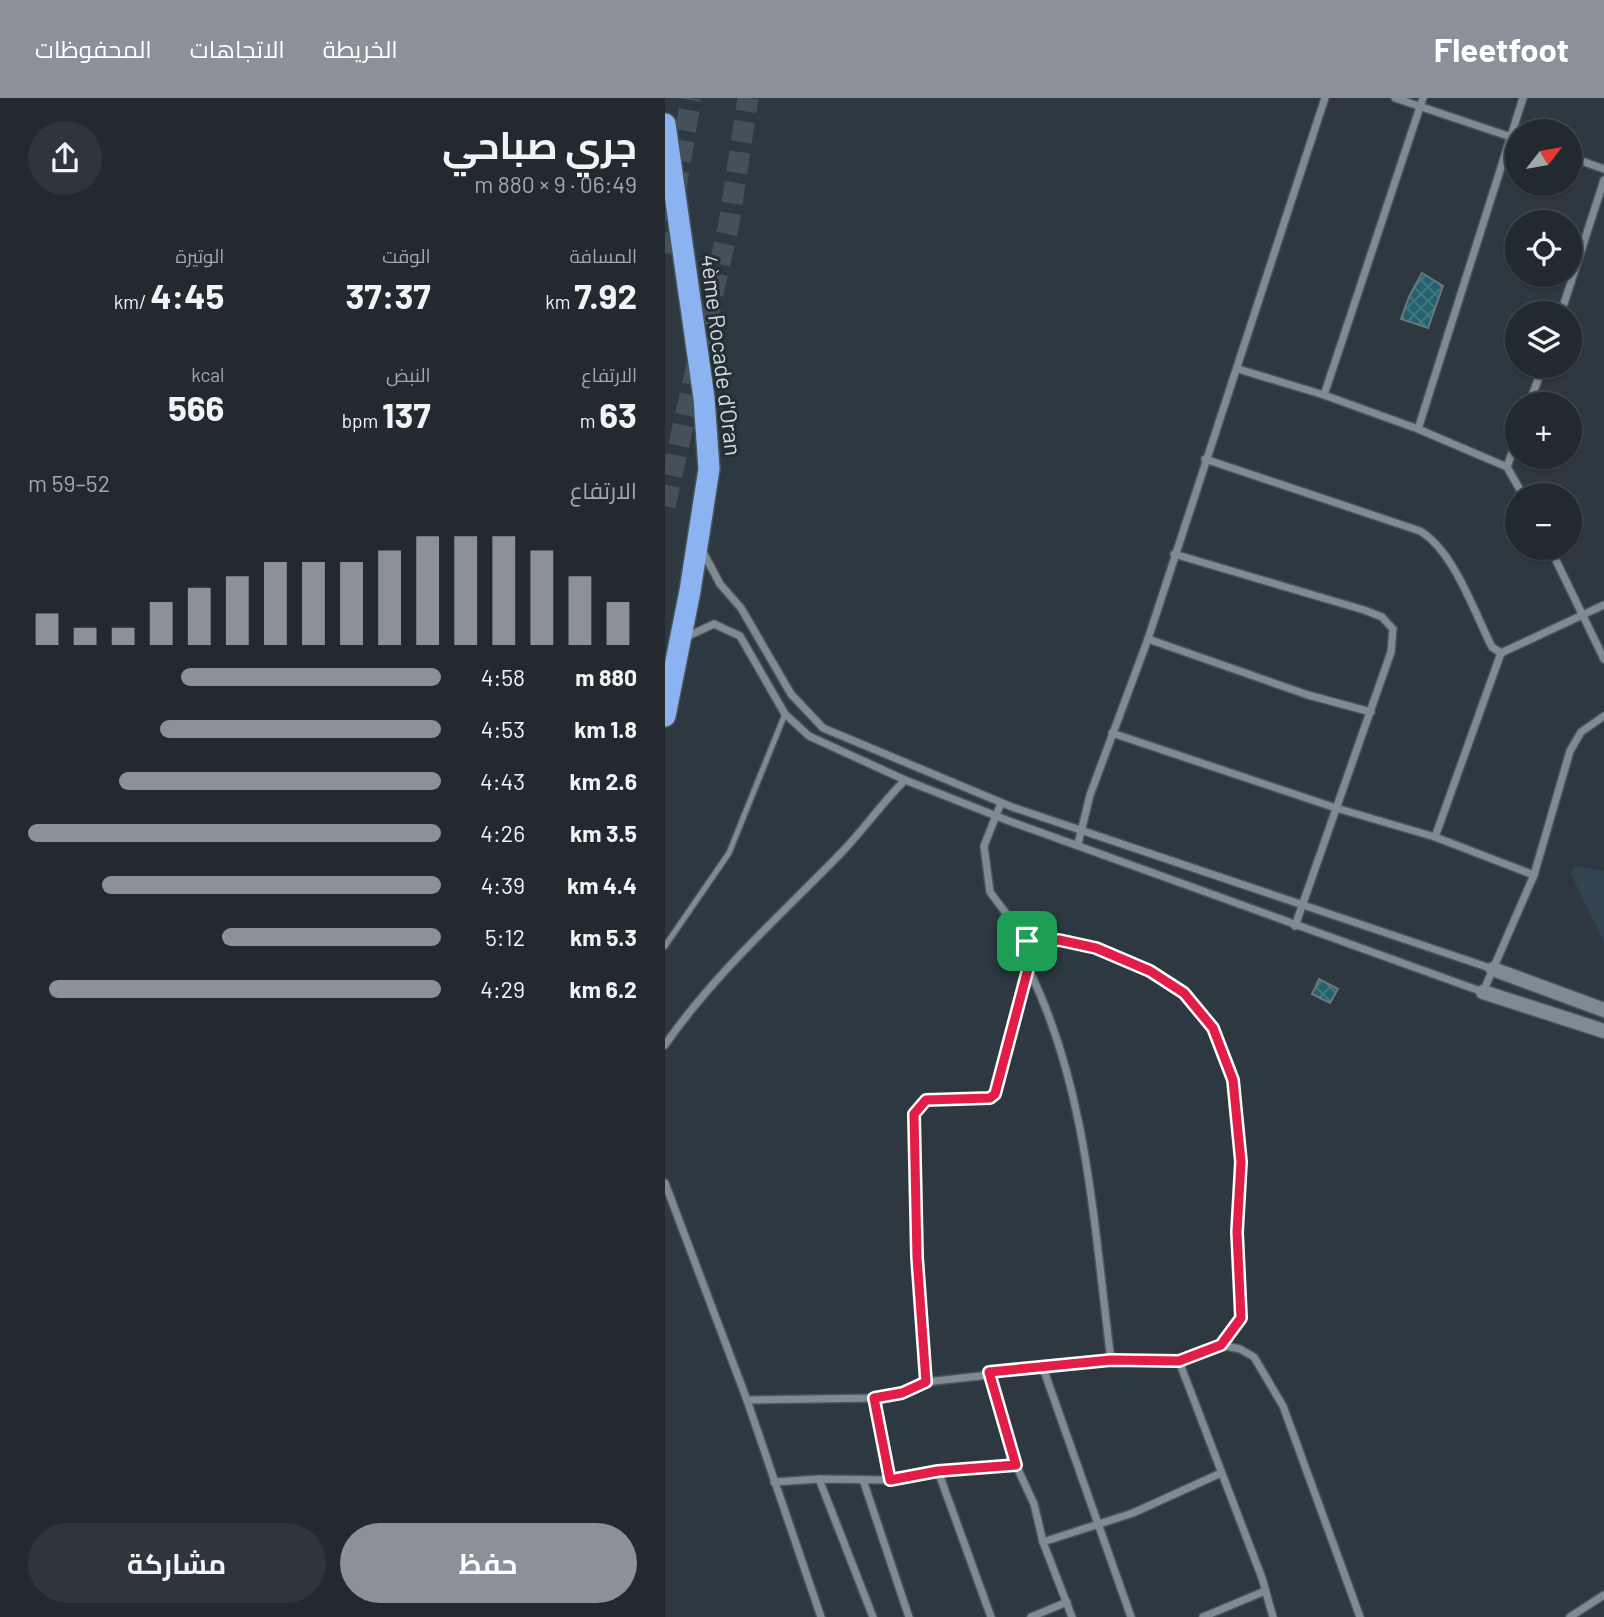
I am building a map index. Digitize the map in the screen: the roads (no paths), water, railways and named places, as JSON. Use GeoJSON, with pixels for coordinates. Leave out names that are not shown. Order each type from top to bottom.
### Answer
{"type":"FeatureCollection","features":[{"type":"Feature","properties":{"kind":"highway","name":"4ème Rocade d'Oran"},"geometry":{"type":"LineString","coordinates":[[665,124],[704,398],[709,469],[699,540],[665,716]]}},
{"type":"Feature","properties":{"kind":"main road"},"geometry":{"type":"LineString","coordinates":[[1493,969],[1604,1011]]}},
{"type":"Feature","properties":{"kind":"main road"},"geometry":{"type":"LineString","coordinates":[[1483,992],[1604,1031]]}},
{"type":"Feature","properties":{"kind":"street"},"geometry":{"type":"LineString","coordinates":[[1078,844],[1090,795],[1148,639],[1325,98]]}},
{"type":"Feature","properties":{"kind":"street"},"geometry":{"type":"LineString","coordinates":[[1395,98],[1505,135]]}},
{"type":"Feature","properties":{"kind":"street"},"geometry":{"type":"LineString","coordinates":[[1324,395],[1423,98]]}},
{"type":"Feature","properties":{"kind":"street"},"geometry":{"type":"LineString","coordinates":[[1515,119],[1523,98]]}},
{"type":"Feature","properties":{"kind":"street"},"geometry":{"type":"LineString","coordinates":[[1418,429],[1505,149]]}},
{"type":"Feature","properties":{"kind":"street"},"geometry":{"type":"LineString","coordinates":[[1582,161],[1604,169]]}},
{"type":"Feature","properties":{"kind":"street"},"geometry":{"type":"LineString","coordinates":[[1565,301],[1604,180]]}},
{"type":"Feature","properties":{"kind":"street"},"geometry":{"type":"LineString","coordinates":[[1238,369],[1324,395],[1418,429],[1505,466]]}},
{"type":"Feature","properties":{"kind":"street"},"geometry":{"type":"LineString","coordinates":[[1205,460],[1420,531],[1436,540],[1492,647],[1501,653]]}},
{"type":"Feature","properties":{"kind":"street"},"geometry":{"type":"LineString","coordinates":[[699,540],[720,584],[741,608],[790,694],[823,728],[1001,803],[1493,969]]}},
{"type":"Feature","properties":{"kind":"street"},"geometry":{"type":"LineString","coordinates":[[1174,554],[1382,617],[1393,629],[1394,642],[1371,712],[1304,905],[1294,926]]}},
{"type":"Feature","properties":{"kind":"street"},"geometry":{"type":"LineString","coordinates":[[1556,560],[1604,659]]}},
{"type":"Feature","properties":{"kind":"street"},"geometry":{"type":"LineString","coordinates":[[1435,837],[1501,653],[1604,605]]}},
{"type":"Feature","properties":{"kind":"street"},"geometry":{"type":"LineString","coordinates":[[681,640],[713,624],[732,631],[740,636],[785,714],[809,736],[905,780],[1294,926],[1483,992],[1534,875],[1570,751],[1581,732],[1604,716]]}},
{"type":"Feature","properties":{"kind":"street"},"geometry":{"type":"LineString","coordinates":[[1148,639],[1308,695],[1371,712]]}},
{"type":"Feature","properties":{"kind":"street"},"geometry":{"type":"LineString","coordinates":[[779,705],[790,694]]}},
{"type":"Feature","properties":{"kind":"street"},"geometry":{"type":"LineString","coordinates":[[1112,733],[1336,808],[1435,837],[1534,875]]}},
{"type":"Feature","properties":{"kind":"street"},"geometry":{"type":"LineString","coordinates":[[665,1045],[694,1004],[844,850],[883,801],[905,780]]}},
{"type":"Feature","properties":{"kind":"street"},"geometry":{"type":"LineString","coordinates":[[926,1382],[917,1257],[914,1114],[926,1100],[990,1098],[995,1094],[1028,969],[1027,941],[990,892],[984,846],[1001,803]]}},
{"type":"Feature","properties":{"kind":"street"},"geometry":{"type":"LineString","coordinates":[[747,1400],[874,1398],[902,1393],[926,1382],[989,1375],[989,1372],[1042,1364],[1111,1360],[1179,1361],[1221,1345],[1241,1318],[1243,1309],[1237,1232],[1241,1162],[1233,1080],[1213,1028],[1184,993],[1150,971],[1096,948],[1059,940],[1027,941]]}},
{"type":"Feature","properties":{"kind":"street"},"geometry":{"type":"LineString","coordinates":[[1028,969],[1051,1014],[1079,1118],[1111,1360]]}},
{"type":"Feature","properties":{"kind":"street"},"geometry":{"type":"LineString","coordinates":[[1578,1023],[1604,1011]]}},
{"type":"Feature","properties":{"kind":"street"},"geometry":{"type":"LineString","coordinates":[[665,1183],[747,1400],[821,1617]]}},
{"type":"Feature","properties":{"kind":"street"},"geometry":{"type":"LineString","coordinates":[[1221,1345],[1240,1349],[1254,1357],[1283,1406],[1360,1617]]}},
{"type":"Feature","properties":{"kind":"street"},"geometry":{"type":"LineString","coordinates":[[1179,1361],[1273,1617]]}},
{"type":"Feature","properties":{"kind":"street"},"geometry":{"type":"LineString","coordinates":[[1042,1364],[1131,1617]]}},
{"type":"Feature","properties":{"kind":"street"},"geometry":{"type":"LineString","coordinates":[[989,1375],[1016,1465],[1034,1504],[1043,1542],[1072,1617]]}},
{"type":"Feature","properties":{"kind":"street"},"geometry":{"type":"LineString","coordinates":[[874,1398],[890,1480]]}},
{"type":"Feature","properties":{"kind":"street"},"geometry":{"type":"LineString","coordinates":[[774,1482],[819,1479],[890,1480],[938,1471],[1016,1465]]}},
{"type":"Feature","properties":{"kind":"street"},"geometry":{"type":"LineString","coordinates":[[938,1471],[991,1617]]}},
{"type":"Feature","properties":{"kind":"street"},"geometry":{"type":"LineString","coordinates":[[1043,1542],[1133,1513],[1221,1473]]}},
{"type":"Feature","properties":{"kind":"street"},"geometry":{"type":"LineString","coordinates":[[819,1479],[873,1617]]}},
{"type":"Feature","properties":{"kind":"street"},"geometry":{"type":"LineString","coordinates":[[863,1480],[909,1617]]}},
{"type":"Feature","properties":{"kind":"street"},"geometry":{"type":"LineString","coordinates":[[1203,1617],[1265,1591]]}},
{"type":"Feature","properties":{"kind":"street"},"geometry":{"type":"LineString","coordinates":[[1570,1617],[1604,1595]]}},
{"type":"Feature","properties":{"kind":"street"},"geometry":{"type":"LineString","coordinates":[[1031,1617],[1067,1602]]}},
{"type":"Feature","properties":{"kind":"lane"},"geometry":{"type":"LineString","coordinates":[[665,946],[729,853],[785,714]]}},
{"type":"Feature","properties":{"kind":"tunnel"},"geometry":{"type":"LineString","coordinates":[[665,253],[691,98]]}},
{"type":"Feature","properties":{"kind":"tunnel"},"geometry":{"type":"LineString","coordinates":[[665,506],[729,223],[748,98]]}}]}
